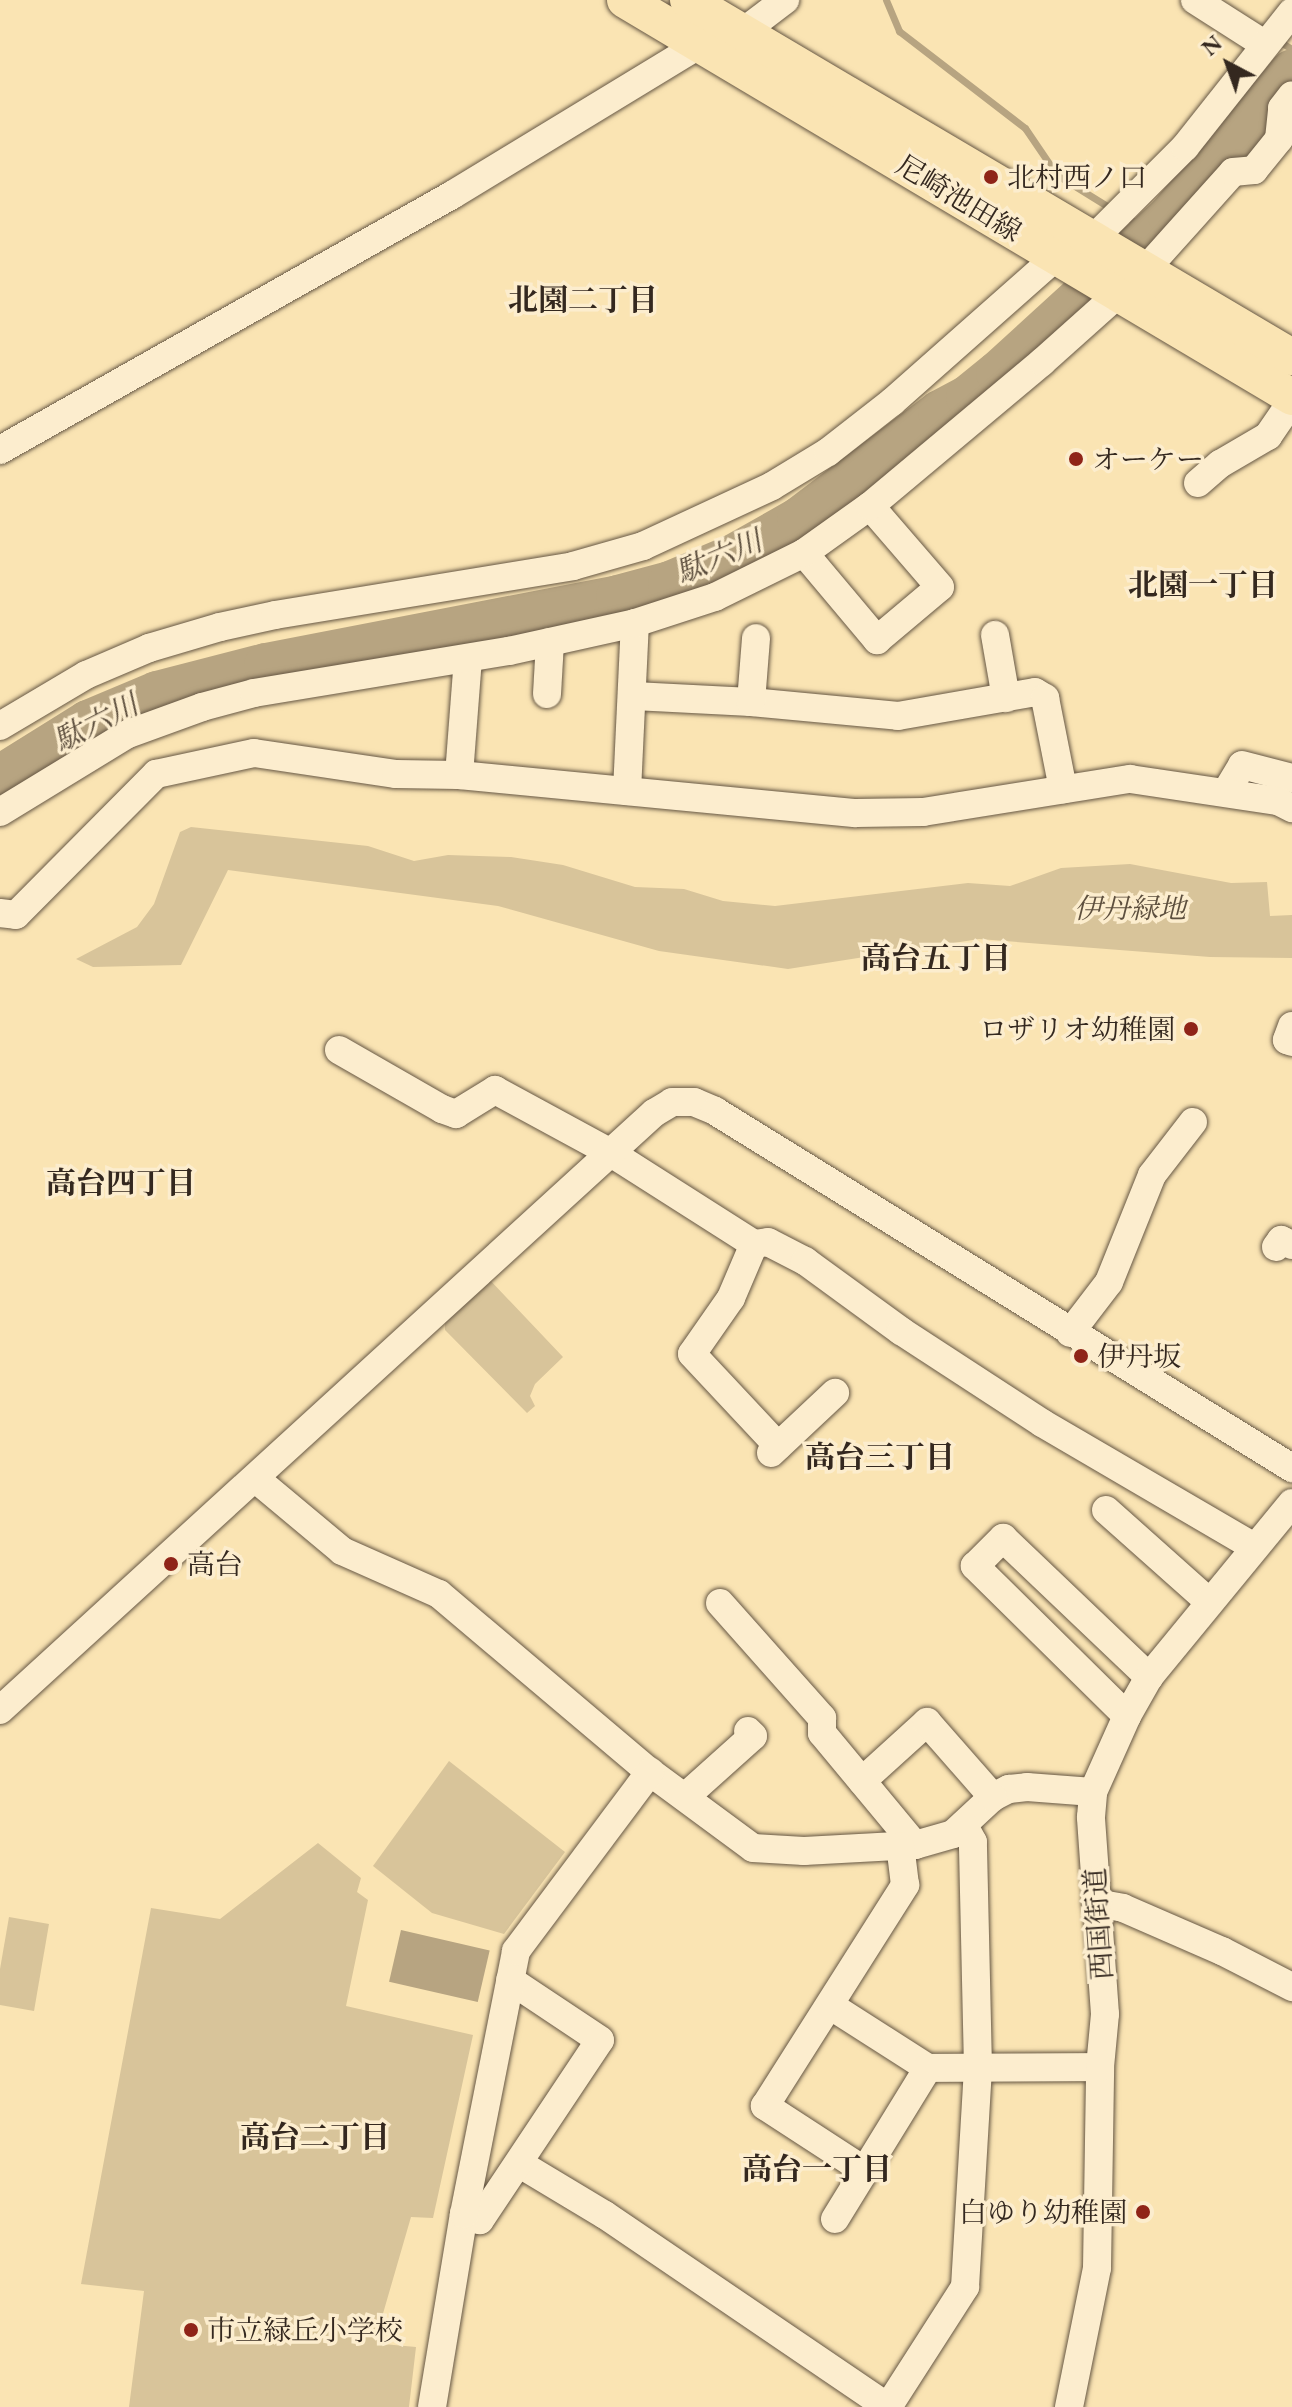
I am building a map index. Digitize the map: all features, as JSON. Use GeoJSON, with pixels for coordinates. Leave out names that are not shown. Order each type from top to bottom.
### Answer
{"type":"FeatureCollection","features":[{"type":"Feature","properties":{"kind":"main road","name":"尼崎池田線"},"geometry":{"type":"LineString","coordinates":[[625,0],[1292,399]]}},
{"type":"Feature","properties":{"kind":"main road","name":"尼崎池田線"},"geometry":{"type":"LineString","coordinates":[[688,0],[1292,357]]}},
{"type":"Feature","properties":{"kind":"street"},"geometry":{"type":"LineString","coordinates":[[0,450],[452,195],[700,44],[743,32],[785,0]]}},
{"type":"Feature","properties":{"kind":"street"},"geometry":{"type":"LineString","coordinates":[[1195,0],[1264,44]]}},
{"type":"Feature","properties":{"kind":"street"},"geometry":{"type":"LineString","coordinates":[[0,726],[86,675],[149,648],[220,627],[573,566],[643,546],[708,519],[828,452],[973,333],[1056,257],[1094,238],[1185,147],[1292,12]]}},
{"type":"Feature","properties":{"kind":"street"},"geometry":{"type":"LineString","coordinates":[[0,812],[128,734],[202,707],[254,693],[468,658],[635,623],[715,597],[804,553],[870,506],[1119,294],[1146,269],[1233,172],[1254,170],[1279,139],[1282,108],[1292,95]]}},
{"type":"Feature","properties":{"kind":"street"},"geometry":{"type":"LineString","coordinates":[[1198,483],[1220,464],[1268,436],[1292,399]]}},
{"type":"Feature","properties":{"kind":"street"},"geometry":{"type":"LineString","coordinates":[[804,553],[881,644],[940,587],[870,506]]}},
{"type":"Feature","properties":{"kind":"street"},"geometry":{"type":"LineString","coordinates":[[627,791],[634,696],[635,623]]}},
{"type":"Feature","properties":{"kind":"street"},"geometry":{"type":"LineString","coordinates":[[995,635],[1006,698]]}},
{"type":"Feature","properties":{"kind":"street"},"geometry":{"type":"LineString","coordinates":[[751,702],[756,638]]}},
{"type":"Feature","properties":{"kind":"street"},"geometry":{"type":"LineString","coordinates":[[547,694],[550,642]]}},
{"type":"Feature","properties":{"kind":"street"},"geometry":{"type":"LineString","coordinates":[[459,775],[468,658]]}},
{"type":"Feature","properties":{"kind":"street"},"geometry":{"type":"LineString","coordinates":[[634,696],[751,702],[898,716],[1035,692],[1045,698],[1063,789]]}},
{"type":"Feature","properties":{"kind":"street"},"geometry":{"type":"LineString","coordinates":[[0,913],[16,915],[156,774],[254,753],[396,774],[459,775],[856,813],[923,812],[1130,779],[1278,801],[1292,808]]}},
{"type":"Feature","properties":{"kind":"street"},"geometry":{"type":"LineString","coordinates":[[1226,792],[1242,765],[1292,778]]}},
{"type":"Feature","properties":{"kind":"street"},"geometry":{"type":"LineString","coordinates":[[1292,1026],[1287,1040],[1292,1042]]}},
{"type":"Feature","properties":{"kind":"street"},"geometry":{"type":"LineString","coordinates":[[339,1050],[442,1109],[456,1114],[495,1090],[611,1153],[740,1232],[754,1244],[768,1242],[805,1261],[901,1331],[1042,1423],[1254,1547]]}},
{"type":"Feature","properties":{"kind":"street"},"geometry":{"type":"LineString","coordinates":[[0,1710],[611,1153],[665,1105],[685,1100],[699,1103],[1292,1468]]}},
{"type":"Feature","properties":{"kind":"street"},"geometry":{"type":"LineString","coordinates":[[1070,1333],[1109,1282],[1152,1175],[1193,1122]]}},
{"type":"Feature","properties":{"kind":"street"},"geometry":{"type":"LineString","coordinates":[[754,1244],[731,1298],[684,1361],[774,1450],[835,1393]]}},
{"type":"Feature","properties":{"kind":"street"},"geometry":{"type":"LineString","coordinates":[[256,1479],[342,1551],[439,1594],[650,1772],[753,1848],[804,1851],[908,1845],[940,1839],[964,1826],[993,1797],[1020,1786],[1093,1792]]}},
{"type":"Feature","properties":{"kind":"street","name":"西国街道"},"geometry":{"type":"LineString","coordinates":[[1069,2407],[1097,2268],[1100,2067],[1105,2014],[1096,1903],[1093,1792],[1127,1716],[1149,1677],[1208,1601],[1292,1503]]}},
{"type":"Feature","properties":{"kind":"street"},"geometry":{"type":"LineString","coordinates":[[1106,1510],[1208,1601]]}},
{"type":"Feature","properties":{"kind":"street"},"geometry":{"type":"LineString","coordinates":[[1127,1716],[975,1566],[1003,1538],[1149,1677]]}},
{"type":"Feature","properties":{"kind":"street"},"geometry":{"type":"LineString","coordinates":[[720,1603],[822,1718],[822,1733],[862,1781],[908,1845],[905,1885],[765,2106],[862,2169]]}},
{"type":"Feature","properties":{"kind":"street"},"geometry":{"type":"LineString","coordinates":[[862,1781],[927,1722],[993,1797]]}},
{"type":"Feature","properties":{"kind":"street"},"geometry":{"type":"LineString","coordinates":[[685,1797],[752,1736]]}},
{"type":"Feature","properties":{"kind":"street"},"geometry":{"type":"LineString","coordinates":[[432,2407],[464,2214],[516,1951],[650,1772]]}},
{"type":"Feature","properties":{"kind":"street"},"geometry":{"type":"LineString","coordinates":[[520,2164],[605,2215],[887,2407],[965,2287],[978,2068],[973,1842],[964,1826]]}},
{"type":"Feature","properties":{"kind":"street"},"geometry":{"type":"LineString","coordinates":[[1096,1903],[1123,1908],[1222,1951],[1292,1987]]}},
{"type":"Feature","properties":{"kind":"street"},"geometry":{"type":"LineString","coordinates":[[464,2214],[480,2220],[600,2040],[510,1980]]}},
{"type":"Feature","properties":{"kind":"street"},"geometry":{"type":"LineString","coordinates":[[831,2006],[928,2068],[1100,2067]]}},
{"type":"Feature","properties":{"kind":"street"},"geometry":{"type":"LineString","coordinates":[[835,2219],[862,2169],[928,2068]]}},
{"type":"Feature","properties":{"kind":"green space","name":"伊丹緑地"},"geometry":{"type":"Polygon","coordinates":[[[191,827],[368,846],[414,861],[448,855],[511,857],[563,865],[635,887],[684,889],[723,901],[775,906],[968,883],[1010,886],[1061,868],[1130,864],[1231,883],[1267,882],[1270,916],[1292,915],[1292,958],[1210,957],[979,939],[788,969],[659,951],[498,906],[228,870],[181,965],[93,967],[76,959],[137,927],[154,904],[180,832],[191,827]]]}},
{"type":"Feature","properties":{"kind":"green space"},"geometry":{"type":"Polygon","coordinates":[[[488,1278],[563,1357],[535,1384],[530,1396],[535,1406],[527,1413],[445,1330],[445,1317],[488,1278]]]}},
{"type":"Feature","properties":{"kind":"green space"},"geometry":{"type":"Polygon","coordinates":[[[449,1761],[565,1852],[504,1934],[432,1913],[373,1866],[449,1761]]]}},
{"type":"Feature","properties":{"kind":"green space"},"geometry":{"type":"Polygon","coordinates":[[[318,1843],[361,1878],[357,1892],[368,1900],[346,2006],[473,2035],[433,2218],[411,2217],[382,2317],[383,2344],[416,2347],[409,2407],[129,2407],[144,2291],[81,2284],[151,1908],[220,1919],[318,1843]]]}},
{"type":"Feature","properties":{"kind":"green space"},"geometry":{"type":"Polygon","coordinates":[[[9,1917],[49,1924],[34,2011],[0,2005],[0,1969],[9,1917]]]}},
{"type":"Feature","properties":{"kind":"shaded area"},"geometry":{"type":"Polygon","coordinates":[[[401,1930],[490,1950],[478,2002],[389,1982],[401,1930]]]}},
{"type":"Feature","properties":{"kind":"waterway"},"geometry":{"type":"LineString","coordinates":[[886,0],[899,31],[1025,128],[1057,175],[1112,209]]}},
{"type":"Feature","properties":{"kind":"waterway"},"geometry":{"type":"LineString","coordinates":[[1277,40],[1292,49]]}},
{"type":"Feature","properties":{"kind":"waterway","name":"駄六川"},"geometry":{"type":"LineString","coordinates":[[0,777],[88,722],[157,693],[266,665],[618,597],[670,583],[734,556],[799,519],[940,412],[968,397],[998,373],[1170,216],[1292,71]]}},
{"type":"Feature","properties":{"kind":"waterway"},"geometry":{"type":"LineString","coordinates":[[1126,217],[1151,231]]}},
{"type":"Feature","properties":{"kind":"place","name":"北村西ノ口"},"geometry":{"type":"Point","coordinates":[991,177]}},
{"type":"Feature","properties":{"kind":"place","name":"オーケー"},"geometry":{"type":"Point","coordinates":[1076,459]}},
{"type":"Feature","properties":{"kind":"place","name":"ロザリオ幼稚園"},"geometry":{"type":"Point","coordinates":[1191,1029]}},
{"type":"Feature","properties":{"kind":"place","name":"伊丹坂"},"geometry":{"type":"Point","coordinates":[1081,1356]}},
{"type":"Feature","properties":{"kind":"place","name":"高台"},"geometry":{"type":"Point","coordinates":[171,1564]}},
{"type":"Feature","properties":{"kind":"place","name":"白ゆり幼稚園"},"geometry":{"type":"Point","coordinates":[1143,2212]}},
{"type":"Feature","properties":{"kind":"place","name":"市立緑丘小学校"},"geometry":{"type":"Point","coordinates":[191,2330]}},
{"type":"Feature","properties":{"kind":"district","name":"北園二丁目"},"geometry":{"type":"Point","coordinates":[583,300]}},
{"type":"Feature","properties":{"kind":"district","name":"北園一丁目"},"geometry":{"type":"Point","coordinates":[1203,585]}},
{"type":"Feature","properties":{"kind":"district","name":"高台五丁目"},"geometry":{"type":"Point","coordinates":[936,958]}},
{"type":"Feature","properties":{"kind":"district","name":"高台四丁目"},"geometry":{"type":"Point","coordinates":[121,1183]}},
{"type":"Feature","properties":{"kind":"district","name":"高台三丁目"},"geometry":{"type":"Point","coordinates":[880,1457]}},
{"type":"Feature","properties":{"kind":"district","name":"高台二丁目"},"geometry":{"type":"Point","coordinates":[315,2137]}},
{"type":"Feature","properties":{"kind":"district","name":"高台一丁目"},"geometry":{"type":"Point","coordinates":[817,2169]}}]}
